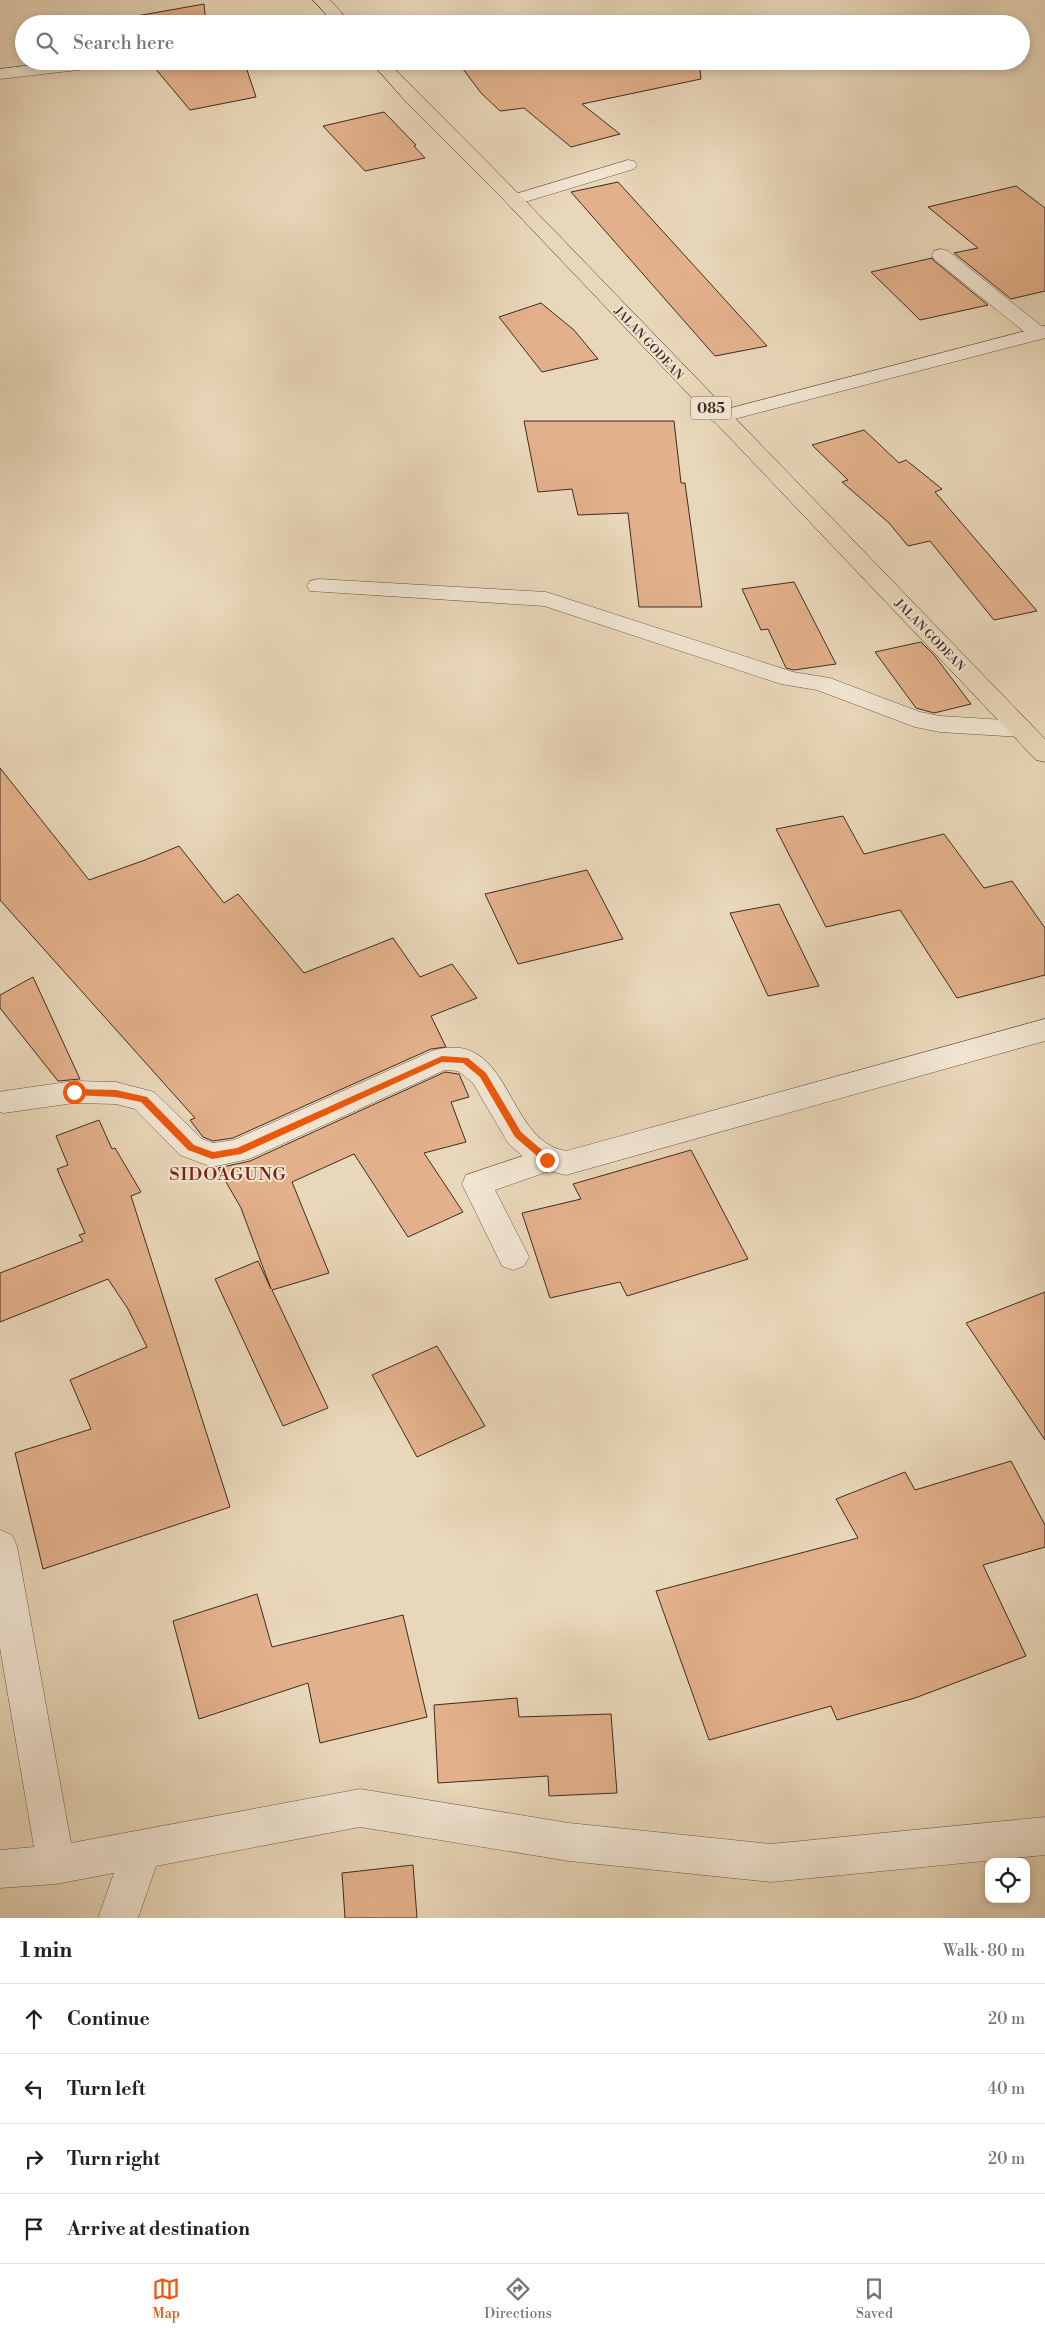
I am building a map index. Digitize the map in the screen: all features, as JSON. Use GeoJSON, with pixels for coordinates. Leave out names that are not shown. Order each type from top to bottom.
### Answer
{"type":"FeatureCollection","features":[{"type":"Feature","properties":{"kind":"main road"},"geometry":{"type":"LineString","coordinates":[[321,0],[335,15]]}},
{"type":"Feature","properties":{"kind":"main road","name":"JALAN GODEAN"},"geometry":{"type":"LineString","coordinates":[[386,70],[414,102],[515,200],[719,417],[1045,754]]}},
{"type":"Feature","properties":{"kind":"street"},"geometry":{"type":"LineString","coordinates":[[0,74],[34,70]]}},
{"type":"Feature","properties":{"kind":"street"},"geometry":{"type":"LineString","coordinates":[[515,200],[628,165]]}},
{"type":"Feature","properties":{"kind":"street"},"geometry":{"type":"LineString","coordinates":[[941,255],[1042,333]]}},
{"type":"Feature","properties":{"kind":"street"},"geometry":{"type":"LineString","coordinates":[[719,417],[1042,333]]}},
{"type":"Feature","properties":{"kind":"street"},"geometry":{"type":"LineString","coordinates":[[318,586],[546,599],[783,677],[821,683],[915,720],[940,724],[1021,729]]}},
{"type":"Feature","properties":{"kind":"street"},"geometry":{"type":"LineString","coordinates":[[513,1257],[476,1184],[547,1160],[566,1163],[1045,1030]]}},
{"type":"Feature","properties":{"kind":"street"},"geometry":{"type":"LineString","coordinates":[[1,1102],[74,1092],[116,1093],[144,1100],[191,1147],[212,1155],[238,1151],[442,1059],[465,1060],[483,1075],[518,1135],[547,1160]]}},
{"type":"Feature","properties":{"kind":"street"},"geometry":{"type":"LineString","coordinates":[[0,1546],[56,1865]]}},
{"type":"Feature","properties":{"kind":"street"},"geometry":{"type":"LineString","coordinates":[[0,1869],[56,1865],[360,1808],[569,1842],[771,1863],[1045,1836]]}},
{"type":"Feature","properties":{"kind":"street"},"geometry":{"type":"LineString","coordinates":[[118,1918],[142,1849]]}},
{"type":"Feature","properties":{"kind":"building"},"geometry":{"type":"Polygon","coordinates":[[[204,4],[205,15],[142,15],[204,4]]]}},
{"type":"Feature","properties":{"kind":"building"},"geometry":{"type":"Polygon","coordinates":[[[157,70],[247,70],[256,97],[190,110],[157,70]]]}},
{"type":"Feature","properties":{"kind":"building"},"geometry":{"type":"Polygon","coordinates":[[[464,70],[700,70],[701,79],[582,104],[620,134],[571,147],[524,108],[500,111],[481,93],[464,70]]]}},
{"type":"Feature","properties":{"kind":"building"},"geometry":{"type":"Polygon","coordinates":[[[384,112],[416,145],[414,146],[425,158],[365,171],[323,126],[384,112]]]}},
{"type":"Feature","properties":{"kind":"building"},"geometry":{"type":"Polygon","coordinates":[[[618,182],[767,346],[715,356],[571,192],[618,182]]]}},
{"type":"Feature","properties":{"kind":"building"},"geometry":{"type":"Polygon","coordinates":[[[1016,186],[1045,208],[1045,291],[1011,299],[954,253],[978,248],[928,207],[1016,186]]]}},
{"type":"Feature","properties":{"kind":"building"},"geometry":{"type":"Polygon","coordinates":[[[932,258],[988,305],[920,320],[871,272],[932,258]]]}},
{"type":"Feature","properties":{"kind":"building"},"geometry":{"type":"Polygon","coordinates":[[[541,303],[574,330],[598,359],[542,372],[499,317],[541,303]]]}},
{"type":"Feature","properties":{"kind":"building"},"geometry":{"type":"Polygon","coordinates":[[[524,421],[674,421],[681,483],[685,483],[702,607],[639,607],[628,513],[578,515],[572,489],[538,492],[524,421]]]}},
{"type":"Feature","properties":{"kind":"building"},"geometry":{"type":"Polygon","coordinates":[[[864,430],[899,463],[906,460],[942,489],[935,492],[1037,611],[994,620],[930,541],[908,546],[889,523],[842,482],[848,480],[812,445],[864,430]]]}},
{"type":"Feature","properties":{"kind":"building"},"geometry":{"type":"Polygon","coordinates":[[[794,582],[836,664],[794,670],[786,668],[768,629],[761,630],[742,589],[794,582]]]}},
{"type":"Feature","properties":{"kind":"building"},"geometry":{"type":"Polygon","coordinates":[[[921,642],[934,655],[971,704],[934,713],[916,708],[875,652],[921,642]]]}},
{"type":"Feature","properties":{"kind":"building"},"geometry":{"type":"Polygon","coordinates":[[[0,768],[89,880],[179,846],[224,903],[238,894],[304,973],[393,938],[420,977],[452,964],[477,998],[431,1016],[446,1047],[431,1049],[233,1138],[213,1141],[203,1137],[190,1120],[195,1118],[0,900],[0,768]]]}},
{"type":"Feature","properties":{"kind":"building"},"geometry":{"type":"Polygon","coordinates":[[[843,816],[864,854],[944,834],[984,888],[1012,881],[1045,928],[1045,975],[957,998],[900,910],[826,927],[776,829],[843,816]]]}},
{"type":"Feature","properties":{"kind":"building"},"geometry":{"type":"Polygon","coordinates":[[[587,870],[623,939],[518,964],[485,894],[587,870]]]}},
{"type":"Feature","properties":{"kind":"building"},"geometry":{"type":"Polygon","coordinates":[[[779,904],[819,986],[768,996],[730,913],[779,904]]]}},
{"type":"Feature","properties":{"kind":"building"},"geometry":{"type":"Polygon","coordinates":[[[33,977],[80,1079],[58,1081],[0,1008],[0,995],[33,977]]]}},
{"type":"Feature","properties":{"kind":"building"},"geometry":{"type":"Polygon","coordinates":[[[445,1072],[459,1074],[469,1097],[451,1102],[466,1142],[424,1153],[463,1212],[408,1237],[354,1154],[292,1182],[329,1273],[272,1290],[328,1408],[283,1426],[215,1279],[258,1261],[271,1289],[241,1208],[218,1168],[250,1161],[445,1072]]]}},
{"type":"Feature","properties":{"kind":"building"},"geometry":{"type":"Polygon","coordinates":[[[99,1120],[112,1149],[115,1148],[141,1192],[131,1196],[230,1507],[43,1569],[15,1453],[91,1429],[70,1380],[147,1347],[128,1309],[108,1279],[0,1322],[0,1273],[83,1241],[79,1235],[85,1233],[57,1169],[68,1165],[56,1136],[99,1120]]]}},
{"type":"Feature","properties":{"kind":"building"},"geometry":{"type":"Polygon","coordinates":[[[691,1150],[748,1259],[627,1296],[620,1282],[550,1298],[522,1213],[581,1199],[573,1184],[691,1150]]]}},
{"type":"Feature","properties":{"kind":"building"},"geometry":{"type":"Polygon","coordinates":[[[1045,1292],[1045,1440],[966,1323],[1045,1292]]]}},
{"type":"Feature","properties":{"kind":"building"},"geometry":{"type":"Polygon","coordinates":[[[437,1346],[485,1426],[417,1457],[372,1375],[437,1346]]]}},
{"type":"Feature","properties":{"kind":"building"},"geometry":{"type":"Polygon","coordinates":[[[1011,1461],[1045,1525],[1045,1547],[983,1565],[1026,1656],[915,1698],[837,1720],[831,1706],[709,1740],[656,1591],[858,1538],[836,1499],[905,1472],[915,1490],[1011,1461]]]}},
{"type":"Feature","properties":{"kind":"building"},"geometry":{"type":"Polygon","coordinates":[[[257,1594],[272,1647],[403,1615],[427,1717],[320,1743],[308,1683],[199,1719],[173,1621],[257,1594]]]}},
{"type":"Feature","properties":{"kind":"building"},"geometry":{"type":"Polygon","coordinates":[[[517,1698],[519,1717],[611,1714],[617,1793],[549,1796],[548,1776],[438,1783],[434,1705],[517,1698]]]}},
{"type":"Feature","properties":{"kind":"building"},"geometry":{"type":"Polygon","coordinates":[[[413,1865],[417,1918],[345,1918],[342,1873],[413,1865]]]}},
{"type":"Feature","properties":{"kind":"district","name":"SIDOAGUNG"},"geometry":{"type":"Point","coordinates":[228,1174]}},
{"type":"Feature","properties":{"kind":"route"},"geometry":{"type":"LineString","coordinates":[[74,1092],[116,1093],[144,1100],[191,1147],[212,1155],[238,1151],[442,1059],[465,1060],[483,1075],[518,1135],[533,1150],[547,1160]]}}]}
